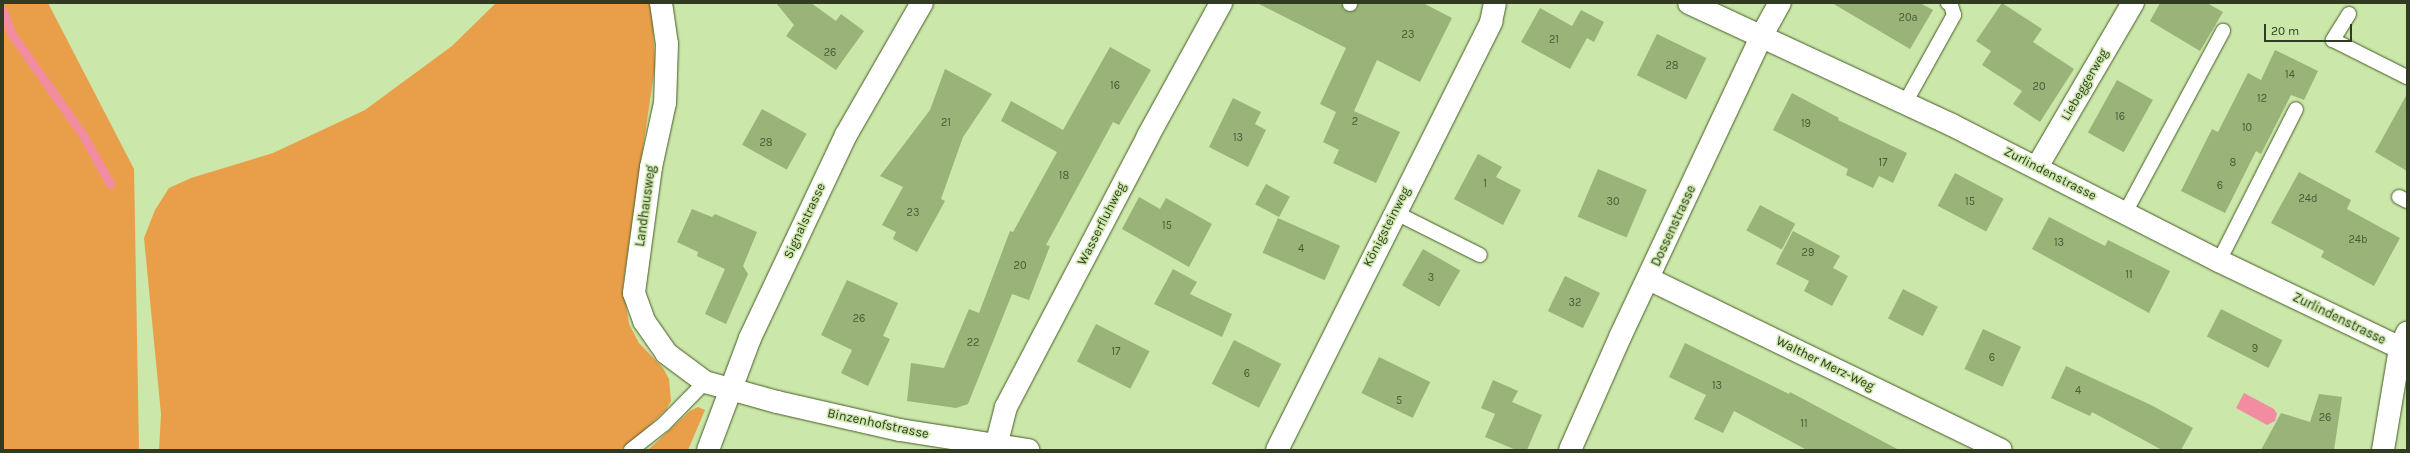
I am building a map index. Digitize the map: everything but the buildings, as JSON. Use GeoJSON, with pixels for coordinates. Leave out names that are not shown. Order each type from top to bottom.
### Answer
{"type":"FeatureCollection","features":[{"type":"Feature","properties":{"kind":"street","name":"Landhausweg"},"geometry":{"type":"LineString","coordinates":[[661,3],[667,44],[665,103],[651,167],[634,293],[644,321],[666,353],[705,382],[730,388]]}},
{"type":"Feature","properties":{"kind":"street","name":"Signalstrasse"},"geometry":{"type":"LineString","coordinates":[[708,450],[750,338],[846,135],[922,3]]}},
{"type":"Feature","properties":{"kind":"street","name":"Wasserfluhweg"},"geometry":{"type":"LineString","coordinates":[[995,448],[1006,407],[1148,136],[1221,3]]}},
{"type":"Feature","properties":{"kind":"street","name":"Königsteinweg"},"geometry":{"type":"LineString","coordinates":[[1277,450],[1394,212],[1491,22],[1495,3]]}},
{"type":"Feature","properties":{"kind":"street","name":"Zurlindenstrasse"},"geometry":{"type":"LineString","coordinates":[[1689,3],[1762,35],[2037,167],[2218,261],[2405,344]]}},
{"type":"Feature","properties":{"kind":"street","name":"Dossenstrasse"},"geometry":{"type":"LineString","coordinates":[[1570,450],[1762,35],[1780,3]]}},
{"type":"Feature","properties":{"kind":"street","name":"Liebeggerweg"},"geometry":{"type":"LineString","coordinates":[[2037,167],[2132,3]]}},
{"type":"Feature","properties":{"kind":"street","name":"Walther Merz-Weg"},"geometry":{"type":"LineString","coordinates":[[1649,278],[2001,450]]}},
{"type":"Feature","properties":{"kind":"street"},"geometry":{"type":"LineString","coordinates":[[2383,450],[2405,344]]}},
{"type":"Feature","properties":{"kind":"street","name":"Binzenhofstrasse"},"geometry":{"type":"LineString","coordinates":[[730,388],[777,402],[900,430],[995,448],[1028,450]]}},
{"type":"Feature","properties":{"kind":"lane"},"geometry":{"type":"LineString","coordinates":[[1905,103],[1954,15],[1952,5],[1948,3]]}},
{"type":"Feature","properties":{"kind":"lane"},"geometry":{"type":"LineString","coordinates":[[2349,14],[2333,40],[2407,77]]}},
{"type":"Feature","properties":{"kind":"lane"},"geometry":{"type":"LineString","coordinates":[[2125,213],[2223,31]]}},
{"type":"Feature","properties":{"kind":"lane"},"geometry":{"type":"LineString","coordinates":[[2218,261],[2296,109]]}},
{"type":"Feature","properties":{"kind":"lane"},"geometry":{"type":"LineString","coordinates":[[1394,212],[1480,255]]}},
{"type":"Feature","properties":{"kind":"lane"},"geometry":{"type":"LineString","coordinates":[[631,450],[664,424],[705,382]]}},
{"type":"Feature","properties":{"kind":"shaded area"},"geometry":{"type":"Polygon","coordinates":[[[3,3],[48,3],[134,169],[139,450],[3,450],[3,3]]]}},
{"type":"Feature","properties":{"kind":"shaded area"},"geometry":{"type":"Polygon","coordinates":[[[496,3],[652,3],[655,66],[623,285],[629,324],[639,343],[663,368],[669,379],[671,401],[666,410],[631,443],[620,450],[159,450],[161,414],[144,238],[155,210],[169,188],[191,178],[273,153],[365,110],[452,46],[496,3]]]}},
{"type":"Feature","properties":{"kind":"shaded area"},"geometry":{"type":"Polygon","coordinates":[[[2244,393],[2274,409],[2277,414],[2275,421],[2267,425],[2236,408],[2244,393]]]}},
{"type":"Feature","properties":{"kind":"shaded area"},"geometry":{"type":"Polygon","coordinates":[[[698,407],[705,410],[688,450],[648,450],[690,411],[698,407]]]}},
{"type":"Feature","properties":{"kind":"waterway"},"geometry":{"type":"LineString","coordinates":[[3,11],[11,33],[83,135],[110,184]]}}]}
